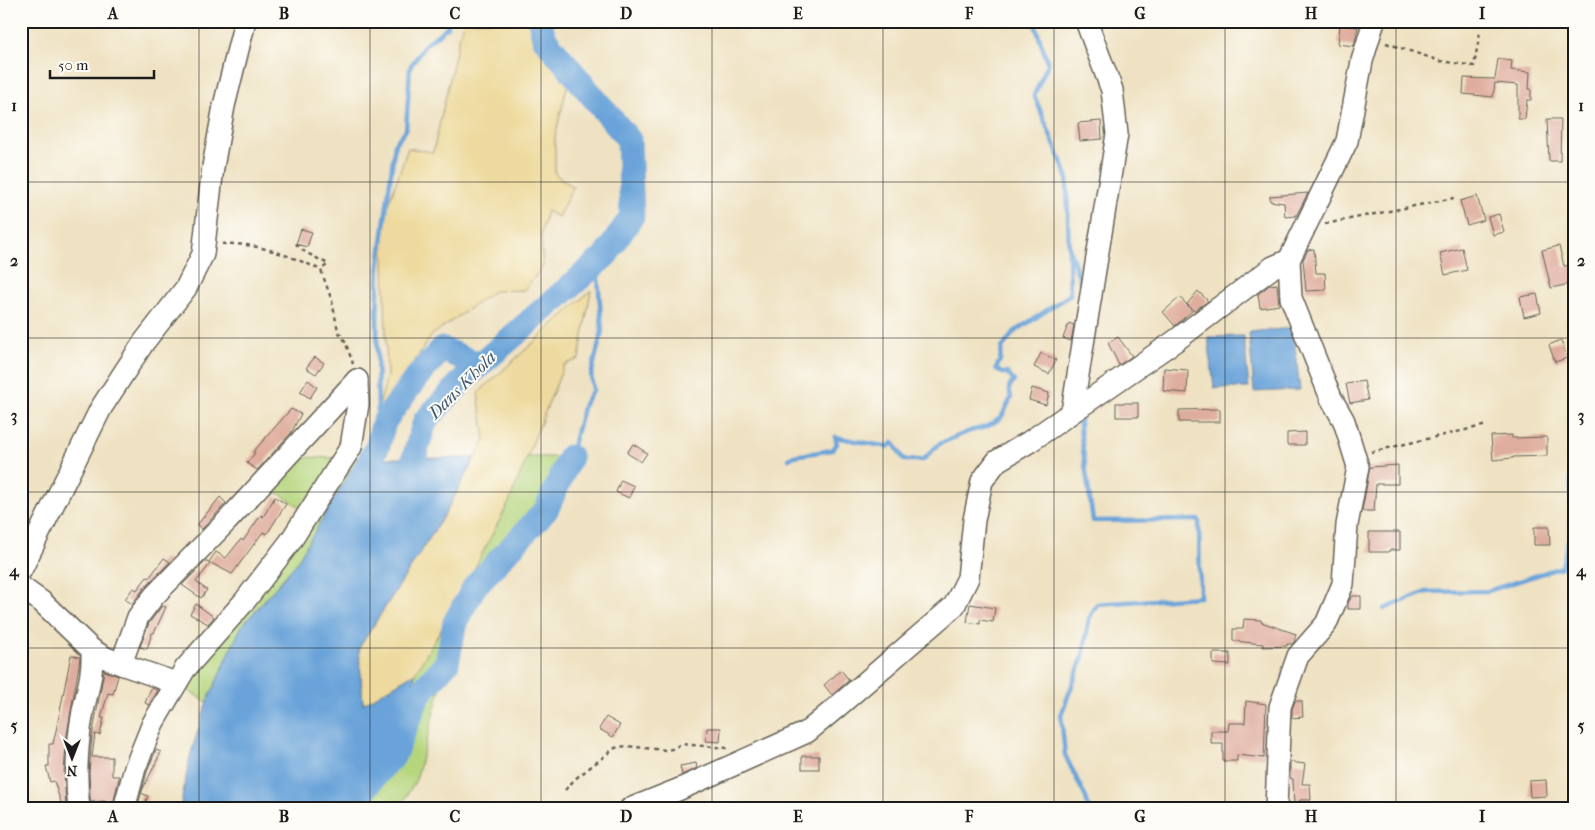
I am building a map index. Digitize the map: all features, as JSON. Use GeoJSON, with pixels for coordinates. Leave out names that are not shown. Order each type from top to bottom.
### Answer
{"type":"FeatureCollection","features":[{"type":"Feature","properties":{"kind":"street"},"geometry":{"type":"LineString","coordinates":[[21,570],[101,408],[144,342],[186,288],[203,254],[224,106],[245,21]]}},
{"type":"Feature","properties":{"kind":"street"},"geometry":{"type":"LineString","coordinates":[[1072,412],[1117,134],[1112,90],[1086,21]]}},
{"type":"Feature","properties":{"kind":"street"},"geometry":{"type":"LineString","coordinates":[[1276,809],[1280,707],[1298,656],[1326,624],[1342,584],[1347,525],[1358,467],[1344,421],[1331,398],[1291,298],[1288,260],[1347,141],[1362,61],[1372,29]]}},
{"type":"Feature","properties":{"kind":"street"},"geometry":{"type":"LineString","coordinates":[[630,809],[680,789],[807,732],[954,606],[968,578],[974,520],[982,481],[997,461],[1029,442],[1174,341],[1273,267],[1288,260]]}},
{"type":"Feature","properties":{"kind":"street"},"geometry":{"type":"LineString","coordinates":[[121,664],[138,617],[154,596],[321,421],[357,380]]}},
{"type":"Feature","properties":{"kind":"street"},"geometry":{"type":"LineString","coordinates":[[124,809],[135,768],[149,732],[176,683],[185,669],[244,602],[290,542],[351,447],[358,404],[357,380]]}},
{"type":"Feature","properties":{"kind":"street"},"geometry":{"type":"LineString","coordinates":[[21,587],[42,602],[92,650],[121,664],[176,683]]}},
{"type":"Feature","properties":{"kind":"street"},"geometry":{"type":"LineString","coordinates":[[80,809],[76,785],[80,735],[93,668],[92,650]]}},
{"type":"Feature","properties":{"kind":"path"},"geometry":{"type":"LineString","coordinates":[[1573,21],[1574,26]]}},
{"type":"Feature","properties":{"kind":"path"},"geometry":{"type":"LineString","coordinates":[[1372,29],[1440,61],[1474,66],[1480,32]]}},
{"type":"Feature","properties":{"kind":"path"},"geometry":{"type":"LineString","coordinates":[[1304,228],[1454,198]]}},
{"type":"Feature","properties":{"kind":"path"},"geometry":{"type":"LineString","coordinates":[[203,244],[235,243],[289,255],[321,270],[332,301],[338,332],[345,341],[353,360],[357,380]]}},
{"type":"Feature","properties":{"kind":"path"},"geometry":{"type":"LineString","coordinates":[[296,244],[305,252],[328,264],[321,270]]}},
{"type":"Feature","properties":{"kind":"path"},"geometry":{"type":"LineString","coordinates":[[1355,455],[1487,425]]}},
{"type":"Feature","properties":{"kind":"path"},"geometry":{"type":"LineString","coordinates":[[565,790],[575,779],[615,748],[626,746],[665,750],[672,749],[681,744],[735,750]]}},
{"type":"Feature","properties":{"kind":"green space"},"geometry":{"type":"Polygon","coordinates":[[[280,457],[358,458],[295,565],[241,627],[207,702],[176,683],[309,513],[260,481],[280,457]]]}},
{"type":"Feature","properties":{"kind":"green space"},"geometry":{"type":"Polygon","coordinates":[[[527,457],[570,457],[546,510],[475,586],[455,622],[447,663],[416,780],[399,809],[367,809],[388,760],[411,696],[415,673],[452,611],[509,502],[527,457]]]}},
{"type":"Feature","properties":{"kind":"sand"},"geometry":{"type":"Polygon","coordinates":[[[463,21],[535,21],[542,42],[570,75],[555,136],[555,174],[573,187],[558,217],[547,211],[541,233],[543,267],[524,290],[494,291],[432,335],[376,419],[387,376],[383,220],[408,148],[433,152],[463,21]]]}},
{"type":"Feature","properties":{"kind":"sand"},"geometry":{"type":"Polygon","coordinates":[[[591,290],[579,359],[564,365],[509,502],[452,611],[415,673],[363,705],[359,648],[445,514],[485,439],[478,393],[591,290]]]}},
{"type":"Feature","properties":{"kind":"water"},"geometry":{"type":"Polygon","coordinates":[[[1293,328],[1300,390],[1254,392],[1249,332],[1293,328]]]}},
{"type":"Feature","properties":{"kind":"water"},"geometry":{"type":"Polygon","coordinates":[[[1244,336],[1249,388],[1214,388],[1208,337],[1244,336]]]}},
{"type":"Feature","properties":{"kind":"water"},"geometry":{"type":"Polygon","coordinates":[[[358,458],[475,458],[445,514],[359,648],[363,704],[415,673],[401,725],[367,809],[180,809],[190,756],[207,702],[241,627],[295,565],[358,458]]]}},
{"type":"Feature","properties":{"kind":"building"},"geometry":{"type":"Polygon","coordinates":[[[1340,25],[1358,27],[1354,46],[1338,44],[1340,25]]]}},
{"type":"Feature","properties":{"kind":"building"},"geometry":{"type":"Polygon","coordinates":[[[1498,59],[1512,61],[1511,70],[1530,72],[1529,89],[1531,89],[1531,100],[1527,100],[1525,119],[1518,119],[1518,85],[1495,83],[1493,97],[1463,94],[1464,78],[1495,79],[1498,59]]]}},
{"type":"Feature","properties":{"kind":"building"},"geometry":{"type":"Polygon","coordinates":[[[1547,119],[1561,119],[1560,161],[1549,161],[1547,119]]]}},
{"type":"Feature","properties":{"kind":"building"},"geometry":{"type":"Polygon","coordinates":[[[1101,121],[1102,139],[1080,141],[1078,123],[1101,121]]]}},
{"type":"Feature","properties":{"kind":"building"},"geometry":{"type":"Polygon","coordinates":[[[1308,193],[1296,216],[1285,217],[1284,203],[1270,201],[1270,196],[1308,193]]]}},
{"type":"Feature","properties":{"kind":"building"},"geometry":{"type":"Polygon","coordinates":[[[1477,196],[1484,220],[1467,225],[1460,201],[1477,196]]]}},
{"type":"Feature","properties":{"kind":"building"},"geometry":{"type":"Polygon","coordinates":[[[1499,214],[1504,232],[1493,235],[1488,217],[1499,214]]]}},
{"type":"Feature","properties":{"kind":"building"},"geometry":{"type":"Polygon","coordinates":[[[301,229],[312,232],[307,247],[296,244],[301,229]]]}},
{"type":"Feature","properties":{"kind":"building"},"geometry":{"type":"Polygon","coordinates":[[[1559,246],[1564,266],[1574,265],[1574,283],[1551,288],[1542,250],[1559,246]]]}},
{"type":"Feature","properties":{"kind":"building"},"geometry":{"type":"Polygon","coordinates":[[[1462,248],[1467,270],[1445,275],[1440,253],[1462,248]]]}},
{"type":"Feature","properties":{"kind":"building"},"geometry":{"type":"Polygon","coordinates":[[[1314,249],[1316,273],[1325,273],[1326,290],[1306,291],[1303,260],[1308,250],[1314,249]]]}},
{"type":"Feature","properties":{"kind":"building"},"geometry":{"type":"Polygon","coordinates":[[[1277,284],[1279,305],[1260,308],[1258,294],[1270,285],[1277,284]]]}},
{"type":"Feature","properties":{"kind":"building"},"geometry":{"type":"Polygon","coordinates":[[[1198,291],[1208,301],[1194,311],[1187,304],[1198,291]]]}},
{"type":"Feature","properties":{"kind":"building"},"geometry":{"type":"Polygon","coordinates":[[[1537,294],[1541,313],[1524,317],[1520,297],[1537,294]]]}},
{"type":"Feature","properties":{"kind":"building"},"geometry":{"type":"Polygon","coordinates":[[[1180,297],[1192,311],[1175,326],[1163,312],[1180,297]]]}},
{"type":"Feature","properties":{"kind":"building"},"geometry":{"type":"Polygon","coordinates":[[[1069,323],[1074,325],[1071,341],[1063,338],[1069,323]]]}},
{"type":"Feature","properties":{"kind":"building"},"geometry":{"type":"Polygon","coordinates":[[[1118,337],[1132,356],[1119,365],[1108,343],[1118,337]]]}},
{"type":"Feature","properties":{"kind":"building"},"geometry":{"type":"Polygon","coordinates":[[[1561,340],[1567,358],[1555,362],[1549,345],[1561,340]]]}},
{"type":"Feature","properties":{"kind":"building"},"geometry":{"type":"Polygon","coordinates":[[[1041,353],[1056,360],[1049,374],[1034,367],[1041,353]]]}},
{"type":"Feature","properties":{"kind":"building"},"geometry":{"type":"Polygon","coordinates":[[[315,357],[324,363],[316,374],[306,368],[315,357]]]}},
{"type":"Feature","properties":{"kind":"building"},"geometry":{"type":"Polygon","coordinates":[[[1164,368],[1188,370],[1187,393],[1163,391],[1164,368]]]}},
{"type":"Feature","properties":{"kind":"building"},"geometry":{"type":"Polygon","coordinates":[[[308,380],[317,387],[310,398],[300,392],[308,380]]]}},
{"type":"Feature","properties":{"kind":"building"},"geometry":{"type":"Polygon","coordinates":[[[1364,381],[1368,400],[1350,403],[1346,384],[1364,381]]]}},
{"type":"Feature","properties":{"kind":"building"},"geometry":{"type":"Polygon","coordinates":[[[1032,388],[1049,393],[1046,405],[1029,400],[1032,388]]]}},
{"type":"Feature","properties":{"kind":"building"},"geometry":{"type":"Polygon","coordinates":[[[1116,403],[1138,403],[1138,417],[1116,417],[1116,403]]]}},
{"type":"Feature","properties":{"kind":"building"},"geometry":{"type":"Polygon","coordinates":[[[291,409],[301,414],[291,433],[257,470],[247,463],[255,453],[253,452],[291,409]]]}},
{"type":"Feature","properties":{"kind":"building"},"geometry":{"type":"Polygon","coordinates":[[[1220,409],[1220,422],[1179,422],[1179,410],[1220,409]]]}},
{"type":"Feature","properties":{"kind":"building"},"geometry":{"type":"Polygon","coordinates":[[[1305,432],[1305,445],[1287,445],[1287,433],[1305,432]]]}},
{"type":"Feature","properties":{"kind":"building"},"geometry":{"type":"Polygon","coordinates":[[[1512,435],[1512,438],[1547,437],[1547,456],[1513,457],[1493,460],[1491,436],[1512,435]]]}},
{"type":"Feature","properties":{"kind":"building"},"geometry":{"type":"Polygon","coordinates":[[[633,444],[647,453],[641,462],[627,453],[633,444]]]}},
{"type":"Feature","properties":{"kind":"building"},"geometry":{"type":"Polygon","coordinates":[[[1398,465],[1398,484],[1376,484],[1374,511],[1362,511],[1370,467],[1398,465]]]}},
{"type":"Feature","properties":{"kind":"building"},"geometry":{"type":"Polygon","coordinates":[[[621,480],[634,486],[629,498],[616,492],[621,480]]]}},
{"type":"Feature","properties":{"kind":"building"},"geometry":{"type":"Polygon","coordinates":[[[220,497],[226,503],[202,529],[197,525],[220,497]]]}},
{"type":"Feature","properties":{"kind":"building"},"geometry":{"type":"Polygon","coordinates":[[[275,497],[286,504],[267,534],[263,532],[232,574],[209,562],[216,552],[226,558],[241,539],[243,541],[261,515],[263,517],[275,497]]]}},
{"type":"Feature","properties":{"kind":"building"},"geometry":{"type":"Polygon","coordinates":[[[1534,527],[1549,527],[1550,545],[1534,545],[1534,527]]]}},
{"type":"Feature","properties":{"kind":"building"},"geometry":{"type":"Polygon","coordinates":[[[1369,532],[1400,532],[1400,550],[1369,552],[1369,532]]]}},
{"type":"Feature","properties":{"kind":"building"},"geometry":{"type":"Polygon","coordinates":[[[164,558],[170,562],[145,587],[132,604],[125,599],[133,588],[137,590],[147,577],[149,578],[164,558]]]}},
{"type":"Feature","properties":{"kind":"building"},"geometry":{"type":"Polygon","coordinates":[[[206,561],[210,564],[196,582],[207,590],[201,598],[182,585],[206,561]]]}},
{"type":"Feature","properties":{"kind":"building"},"geometry":{"type":"Polygon","coordinates":[[[1352,596],[1361,596],[1361,609],[1348,609],[1348,603],[1352,596]]]}},
{"type":"Feature","properties":{"kind":"building"},"geometry":{"type":"Polygon","coordinates":[[[196,604],[214,617],[208,624],[190,614],[196,604]]]}},
{"type":"Feature","properties":{"kind":"building"},"geometry":{"type":"Polygon","coordinates":[[[970,604],[995,608],[993,622],[980,620],[980,624],[967,622],[970,604]]]}},
{"type":"Feature","properties":{"kind":"building"},"geometry":{"type":"Polygon","coordinates":[[[162,606],[166,607],[154,633],[152,633],[147,649],[140,647],[149,623],[162,606]]]}},
{"type":"Feature","properties":{"kind":"building"},"geometry":{"type":"Polygon","coordinates":[[[1244,619],[1261,620],[1261,622],[1296,634],[1294,642],[1287,644],[1287,646],[1263,647],[1263,644],[1233,641],[1233,629],[1243,629],[1244,619]]]}},
{"type":"Feature","properties":{"kind":"building"},"geometry":{"type":"Polygon","coordinates":[[[1213,653],[1230,653],[1230,665],[1213,664],[1213,653]]]}},
{"type":"Feature","properties":{"kind":"building"},"geometry":{"type":"Polygon","coordinates":[[[71,655],[80,657],[67,734],[64,772],[66,809],[63,809],[54,781],[50,782],[46,766],[49,766],[49,744],[53,744],[71,655]]]}},
{"type":"Feature","properties":{"kind":"building"},"geometry":{"type":"Polygon","coordinates":[[[841,670],[849,680],[832,695],[824,685],[841,670]]]}},
{"type":"Feature","properties":{"kind":"building"},"geometry":{"type":"Polygon","coordinates":[[[104,671],[118,676],[113,694],[108,693],[101,718],[104,718],[100,735],[95,734],[92,757],[112,757],[112,776],[119,776],[119,778],[112,809],[105,809],[105,801],[91,802],[90,796],[89,772],[92,737],[104,671]]]}},
{"type":"Feature","properties":{"kind":"building"},"geometry":{"type":"Polygon","coordinates":[[[151,688],[158,690],[149,705],[145,703],[151,688]]]}},
{"type":"Feature","properties":{"kind":"building"},"geometry":{"type":"Polygon","coordinates":[[[1246,701],[1266,704],[1264,758],[1237,755],[1237,761],[1223,761],[1223,744],[1211,744],[1211,731],[1228,731],[1229,723],[1245,723],[1246,701]]]}},
{"type":"Feature","properties":{"kind":"building"},"geometry":{"type":"Polygon","coordinates":[[[1295,701],[1302,701],[1303,717],[1292,718],[1292,709],[1295,701]]]}},
{"type":"Feature","properties":{"kind":"building"},"geometry":{"type":"Polygon","coordinates":[[[606,717],[620,725],[613,737],[599,729],[606,717]]]}},
{"type":"Feature","properties":{"kind":"building"},"geometry":{"type":"Polygon","coordinates":[[[707,728],[721,728],[720,742],[706,741],[707,728]]]}},
{"type":"Feature","properties":{"kind":"building"},"geometry":{"type":"Polygon","coordinates":[[[156,750],[161,752],[142,792],[147,772],[156,750]]]}},
{"type":"Feature","properties":{"kind":"building"},"geometry":{"type":"Polygon","coordinates":[[[802,756],[819,756],[819,769],[802,769],[802,756]]]}},
{"type":"Feature","properties":{"kind":"building"},"geometry":{"type":"Polygon","coordinates":[[[1290,762],[1305,764],[1302,784],[1310,784],[1311,800],[1300,800],[1299,805],[1294,805],[1290,762]]]}},
{"type":"Feature","properties":{"kind":"building"},"geometry":{"type":"Polygon","coordinates":[[[696,763],[697,768],[682,775],[680,766],[696,763]]]}},
{"type":"Feature","properties":{"kind":"building"},"geometry":{"type":"Polygon","coordinates":[[[1546,780],[1547,796],[1530,797],[1529,781],[1546,780]]]}},
{"type":"Feature","properties":{"kind":"building"},"geometry":{"type":"Polygon","coordinates":[[[141,793],[148,796],[143,809],[137,809],[141,793]]]}},
{"type":"Feature","properties":{"kind":"waterway"},"geometry":{"type":"LineString","coordinates":[[378,445],[377,317],[379,265],[395,143],[406,130],[410,67],[425,45],[447,27],[448,21]]}},
{"type":"Feature","properties":{"kind":"waterway","name":"Dans Khola"},"geometry":{"type":"LineString","coordinates":[[404,491],[425,421],[465,378],[606,255],[632,216],[629,140],[544,38],[540,21]]}},
{"type":"Feature","properties":{"kind":"waterway"},"geometry":{"type":"LineString","coordinates":[[789,459],[794,456],[832,450],[837,444],[835,437],[888,447],[893,442],[904,460],[923,460],[939,444],[970,431],[986,427],[1001,418],[1011,398],[1009,387],[1014,381],[1007,373],[1002,373],[996,369],[1002,348],[1014,332],[1070,295],[1067,176],[1034,95],[1048,64],[1034,21]]}},
{"type":"Feature","properties":{"kind":"waterway"},"geometry":{"type":"LineString","coordinates":[[1069,248],[1083,289]]}},
{"type":"Feature","properties":{"kind":"waterway"},"geometry":{"type":"LineString","coordinates":[[570,457],[584,404],[593,390],[591,375],[602,331],[597,264]]}},
{"type":"Feature","properties":{"kind":"waterway"},"geometry":{"type":"LineString","coordinates":[[356,488],[378,445],[384,422],[416,378],[442,349],[480,365]]}},
{"type":"Feature","properties":{"kind":"waterway"},"geometry":{"type":"LineString","coordinates":[[1080,415],[1080,429],[1093,521],[1199,520],[1200,597],[1097,604],[1089,619],[1083,656],[1061,715],[1065,755],[1086,798],[1089,809]]}},
{"type":"Feature","properties":{"kind":"waterway"},"geometry":{"type":"LineString","coordinates":[[1384,609],[1426,592],[1488,591],[1562,567],[1571,530],[1571,477],[1574,455]]}},
{"type":"Feature","properties":{"kind":"waterway"},"geometry":{"type":"LineString","coordinates":[[349,809],[388,760],[393,757],[419,694],[447,663],[455,622],[475,586],[546,510],[570,457]]}}]}
